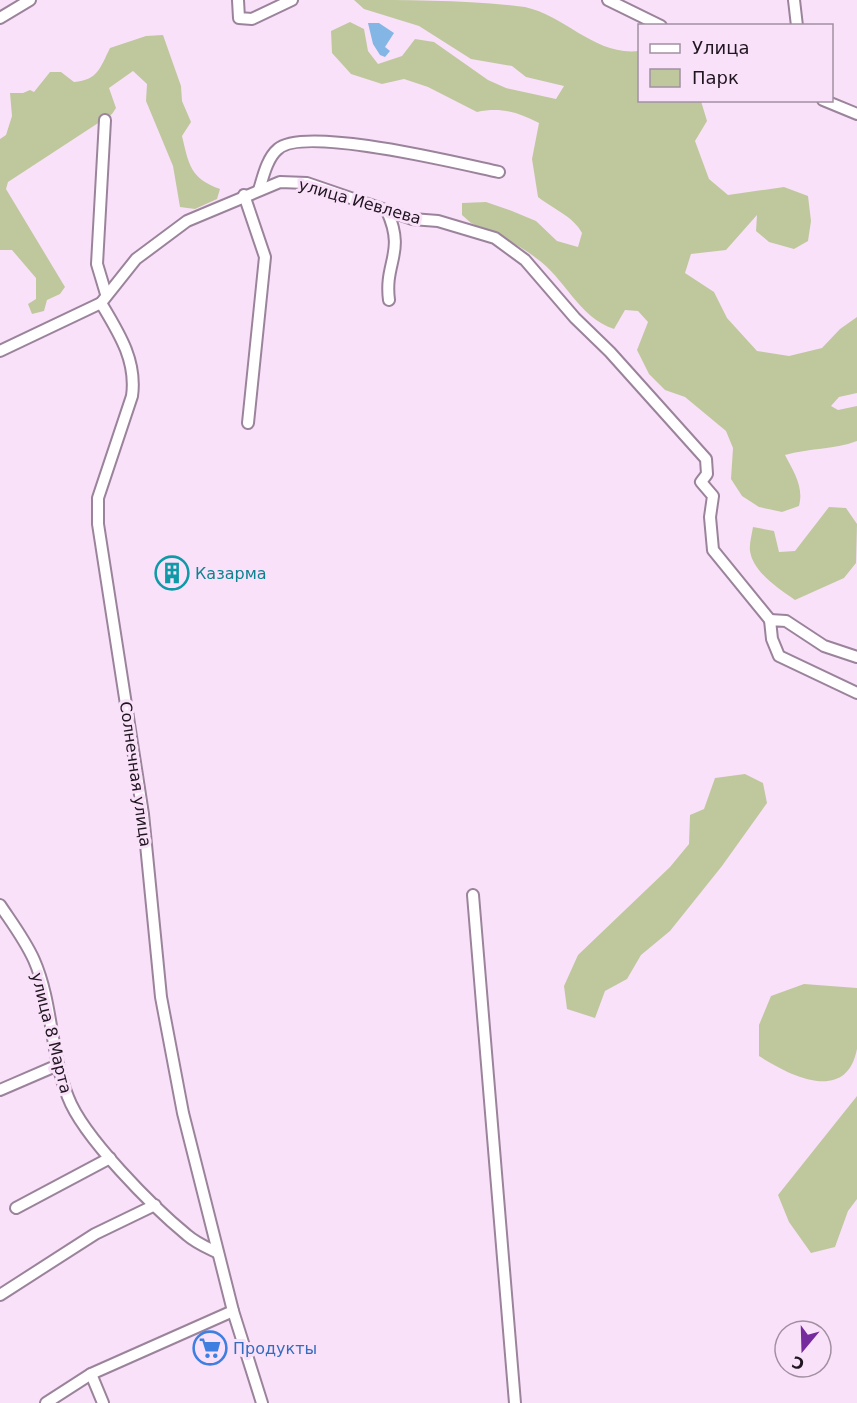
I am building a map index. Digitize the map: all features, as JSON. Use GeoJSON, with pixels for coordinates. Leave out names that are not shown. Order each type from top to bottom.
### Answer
{"type":"FeatureCollection","features":[{"type":"Feature","properties":{"kind":"street"},"geometry":{"type":"LineString","coordinates":[[0,18],[30,0]]}},
{"type":"Feature","properties":{"kind":"street"},"geometry":{"type":"LineString","coordinates":[[238,0],[239,18],[252,19],[292,0]]}},
{"type":"Feature","properties":{"kind":"street"},"geometry":{"type":"LineString","coordinates":[[608,0],[622,3],[658,24]]}},
{"type":"Feature","properties":{"kind":"street"},"geometry":{"type":"LineString","coordinates":[[794,0],[797,24]]}},
{"type":"Feature","properties":{"kind":"street"},"geometry":{"type":"LineString","coordinates":[[828,102],[857,114]]}},
{"type":"Feature","properties":{"kind":"street","name":"Солнечная улица"},"geometry":{"type":"LineString","coordinates":[[105,120],[97,264],[104,299],[132,366],[135,381],[98,498],[98,524],[143,814],[161,997],[183,1113],[218,1253]]}},
{"type":"Feature","properties":{"kind":"street"},"geometry":{"type":"LineString","coordinates":[[259,190],[270,159],[279,147],[290,143],[329,142],[380,147],[499,172]]}},
{"type":"Feature","properties":{"kind":"street","name":"улица Иевлева"},"geometry":{"type":"LineString","coordinates":[[0,351],[104,299],[136,259],[188,221],[244,195],[280,182],[307,183],[412,219],[438,221],[495,238],[525,260],[575,318],[610,352],[706,459],[706,474],[701,482],[713,496],[710,517],[713,550],[770,620]]}},
{"type":"Feature","properties":{"kind":"street"},"geometry":{"type":"LineString","coordinates":[[244,195],[265,257],[248,423]]}},
{"type":"Feature","properties":{"kind":"street"},"geometry":{"type":"LineString","coordinates":[[387,211],[397,240],[386,283],[388,300]]}},
{"type":"Feature","properties":{"kind":"street"},"geometry":{"type":"LineString","coordinates":[[857,657],[824,646],[786,621],[770,620],[772,639],[779,656],[857,693]]}},
{"type":"Feature","properties":{"kind":"street"},"geometry":{"type":"LineString","coordinates":[[473,895],[515,1403]]}},
{"type":"Feature","properties":{"kind":"street","name":"улица 8 Марта"},"geometry":{"type":"LineString","coordinates":[[0,905],[34,961],[47,1008],[58,1065],[75,1112],[110,1158],[155,1205],[188,1237],[218,1253]]}},
{"type":"Feature","properties":{"kind":"street"},"geometry":{"type":"LineString","coordinates":[[0,1090],[58,1065]]}},
{"type":"Feature","properties":{"kind":"street"},"geometry":{"type":"LineString","coordinates":[[16,1208],[110,1158]]}},
{"type":"Feature","properties":{"kind":"street"},"geometry":{"type":"LineString","coordinates":[[0,1295],[95,1234],[155,1205]]}},
{"type":"Feature","properties":{"kind":"street"},"geometry":{"type":"LineString","coordinates":[[218,1253],[233,1311],[262,1403]]}},
{"type":"Feature","properties":{"kind":"street"},"geometry":{"type":"LineString","coordinates":[[46,1403],[91,1374],[206,1321],[233,1311]]}},
{"type":"Feature","properties":{"kind":"street"},"geometry":{"type":"LineString","coordinates":[[91,1374],[103,1403]]}},
{"type":"Feature","properties":{"kind":"green space"},"geometry":{"type":"Polygon","coordinates":[[[354,0],[418,0],[525,7],[554,18],[608,48],[638,51],[638,102],[701,102],[707,121],[695,141],[709,179],[728,195],[784,187],[808,196],[811,221],[808,241],[794,249],[769,242],[756,231],[757,215],[726,250],[691,254],[685,273],[714,292],[727,318],[757,351],[789,356],[822,348],[840,329],[857,317],[857,393],[839,397],[831,406],[838,410],[857,406],[857,441],[785,455],[799,486],[799,506],[782,512],[759,507],[742,496],[731,479],[733,448],[726,431],[685,397],[665,390],[649,374],[637,350],[648,322],[638,311],[625,310],[614,329],[602,323],[581,307],[546,266],[536,258],[513,243],[471,223],[462,215],[462,203],[486,202],[536,221],[557,241],[578,247],[582,233],[578,227],[568,217],[538,197],[532,159],[539,123],[509,112],[494,110],[477,112],[428,87],[404,79],[382,84],[351,74],[332,53],[331,31],[350,22],[364,29],[368,51],[378,64],[402,56],[415,39],[434,42],[488,80],[506,88],[556,99],[564,86],[526,77],[512,66],[471,59],[419,26],[364,9],[354,0]]]}},
{"type":"Feature","properties":{"kind":"green space"},"geometry":{"type":"Polygon","coordinates":[[[163,35],[181,86],[182,101],[191,122],[182,136],[189,163],[202,180],[220,189],[217,199],[195,209],[180,207],[173,166],[146,101],[147,84],[133,71],[109,88],[116,108],[112,114],[8,182],[6,189],[65,287],[60,294],[47,300],[44,311],[32,314],[28,304],[36,299],[36,278],[12,250],[0,250],[0,139],[6,135],[12,116],[10,93],[23,93],[30,90],[34,92],[50,72],[61,72],[74,82],[88,79],[97,72],[110,48],[146,36],[163,35]]]}},
{"type":"Feature","properties":{"kind":"green space"},"geometry":{"type":"Polygon","coordinates":[[[829,507],[846,508],[857,524],[856,563],[844,578],[795,600],[761,573],[756,566],[750,551],[753,527],[774,531],[779,552],[795,551],[829,507]]]}},
{"type":"Feature","properties":{"kind":"green space"},"geometry":{"type":"Polygon","coordinates":[[[745,774],[763,783],[767,803],[722,866],[670,931],[641,955],[627,979],[605,991],[595,1018],[567,1009],[564,986],[578,955],[670,867],[689,844],[690,815],[704,809],[715,778],[745,774]]]}},
{"type":"Feature","properties":{"kind":"green space"},"geometry":{"type":"Polygon","coordinates":[[[804,984],[857,988],[857,1049],[851,1066],[841,1076],[829,1081],[815,1081],[800,1077],[759,1056],[759,1025],[771,996],[804,984]]]}},
{"type":"Feature","properties":{"kind":"green space"},"geometry":{"type":"Polygon","coordinates":[[[857,1096],[857,1199],[848,1211],[835,1247],[811,1253],[789,1222],[778,1195],[857,1096]]]}},
{"type":"Feature","properties":{"kind":"water"},"geometry":{"type":"Polygon","coordinates":[[[368,23],[379,23],[394,33],[385,47],[390,51],[385,57],[380,55],[373,44],[368,23]]]}},
{"type":"Feature","properties":{"kind":"place","name":"Казарма"},"geometry":{"type":"Point","coordinates":[172,573]}},
{"type":"Feature","properties":{"kind":"place","name":"Продукты"},"geometry":{"type":"Point","coordinates":[210,1348]}}]}
